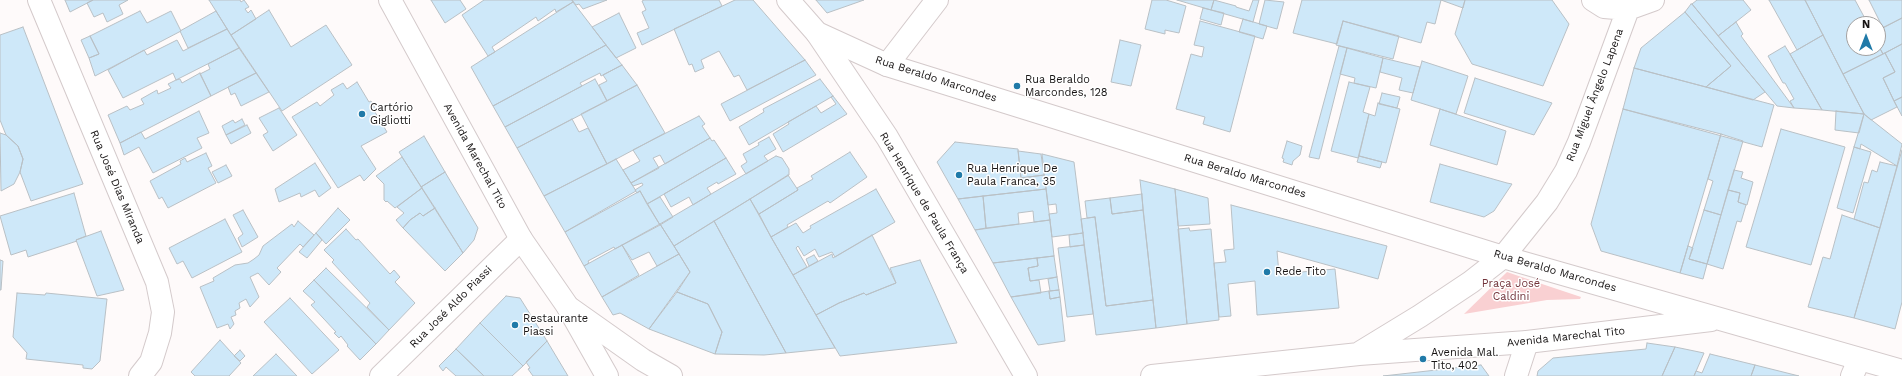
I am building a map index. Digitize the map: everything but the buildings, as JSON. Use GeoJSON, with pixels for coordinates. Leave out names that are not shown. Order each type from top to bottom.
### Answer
{"type":"FeatureCollection","features":[{"type":"Feature","properties":{"kind":"main road","name":"Rua José Dias Miranda"},"geometry":{"type":"LineString","coordinates":[[38,0],[157,282],[163,312],[160,334],[151,362],[140,376]]}},
{"type":"Feature","properties":{"kind":"main road","name":"Avenida Marechal Tito"},"geometry":{"type":"LineString","coordinates":[[390,0],[521,239],[568,306],[607,376]]}},
{"type":"Feature","properties":{"kind":"main road","name":"Rua Beraldo Marcondes"},"geometry":{"type":"LineString","coordinates":[[788,0],[817,34],[886,65],[1503,256],[1720,319]]}},
{"type":"Feature","properties":{"kind":"main road"},"geometry":{"type":"LineString","coordinates":[[886,65],[937,0]]}},
{"type":"Feature","properties":{"kind":"main road"},"geometry":{"type":"LineString","coordinates":[[1593,0],[1604,6],[1628,9],[1652,0]]}},
{"type":"Feature","properties":{"kind":"main road","name":"Rua Miguel Ângelo Lapena"},"geometry":{"type":"LineString","coordinates":[[1358,354],[1420,316],[1471,282],[1503,256],[1547,202],[1566,171],[1579,142],[1628,9]]}},
{"type":"Feature","properties":{"kind":"main road","name":"Rua Henrique de Paula França"},"geometry":{"type":"LineString","coordinates":[[817,34],[886,137],[1026,376]]}},
{"type":"Feature","properties":{"kind":"main road","name":"Rua José Aldo Piassi"},"geometry":{"type":"LineString","coordinates":[[382,376],[521,239]]}},
{"type":"Feature","properties":{"kind":"main road","name":"Avenida Marechal Tito"},"geometry":{"type":"LineString","coordinates":[[568,306],[643,360],[671,376]]}},
{"type":"Feature","properties":{"kind":"main road","name":"Avenida Marechal Tito"},"geometry":{"type":"LineString","coordinates":[[1152,376],[1358,354],[1527,342],[1720,319],[1855,368],[1902,371]]}},
{"type":"Feature","properties":{"kind":"main road"},"geometry":{"type":"LineString","coordinates":[[1516,376],[1527,342]]}},
{"type":"Feature","properties":{"kind":"green space","name":"Praça José Caldini"},"geometry":{"type":"Polygon","coordinates":[[[1507,272],[1581,297],[1580,299],[1547,300],[1464,314],[1507,272]]]}},
{"type":"Feature","properties":{"kind":"place","name":"Rua Beraldo Marcondes, 128"},"geometry":{"type":"Point","coordinates":[1017,86]}},
{"type":"Feature","properties":{"kind":"place","name":"Cartório Gigliotti"},"geometry":{"type":"Point","coordinates":[362,114]}},
{"type":"Feature","properties":{"kind":"place","name":"Rua Henrique De Paula Franca, 35"},"geometry":{"type":"Point","coordinates":[959,175]}},
{"type":"Feature","properties":{"kind":"place","name":"Rede Tito"},"geometry":{"type":"Point","coordinates":[1267,272]}},
{"type":"Feature","properties":{"kind":"place","name":"Restaurante Piassi"},"geometry":{"type":"Point","coordinates":[515,325]}},
{"type":"Feature","properties":{"kind":"place","name":"Avenida Mal. Tito, 402"},"geometry":{"type":"Point","coordinates":[1423,359]}}]}
